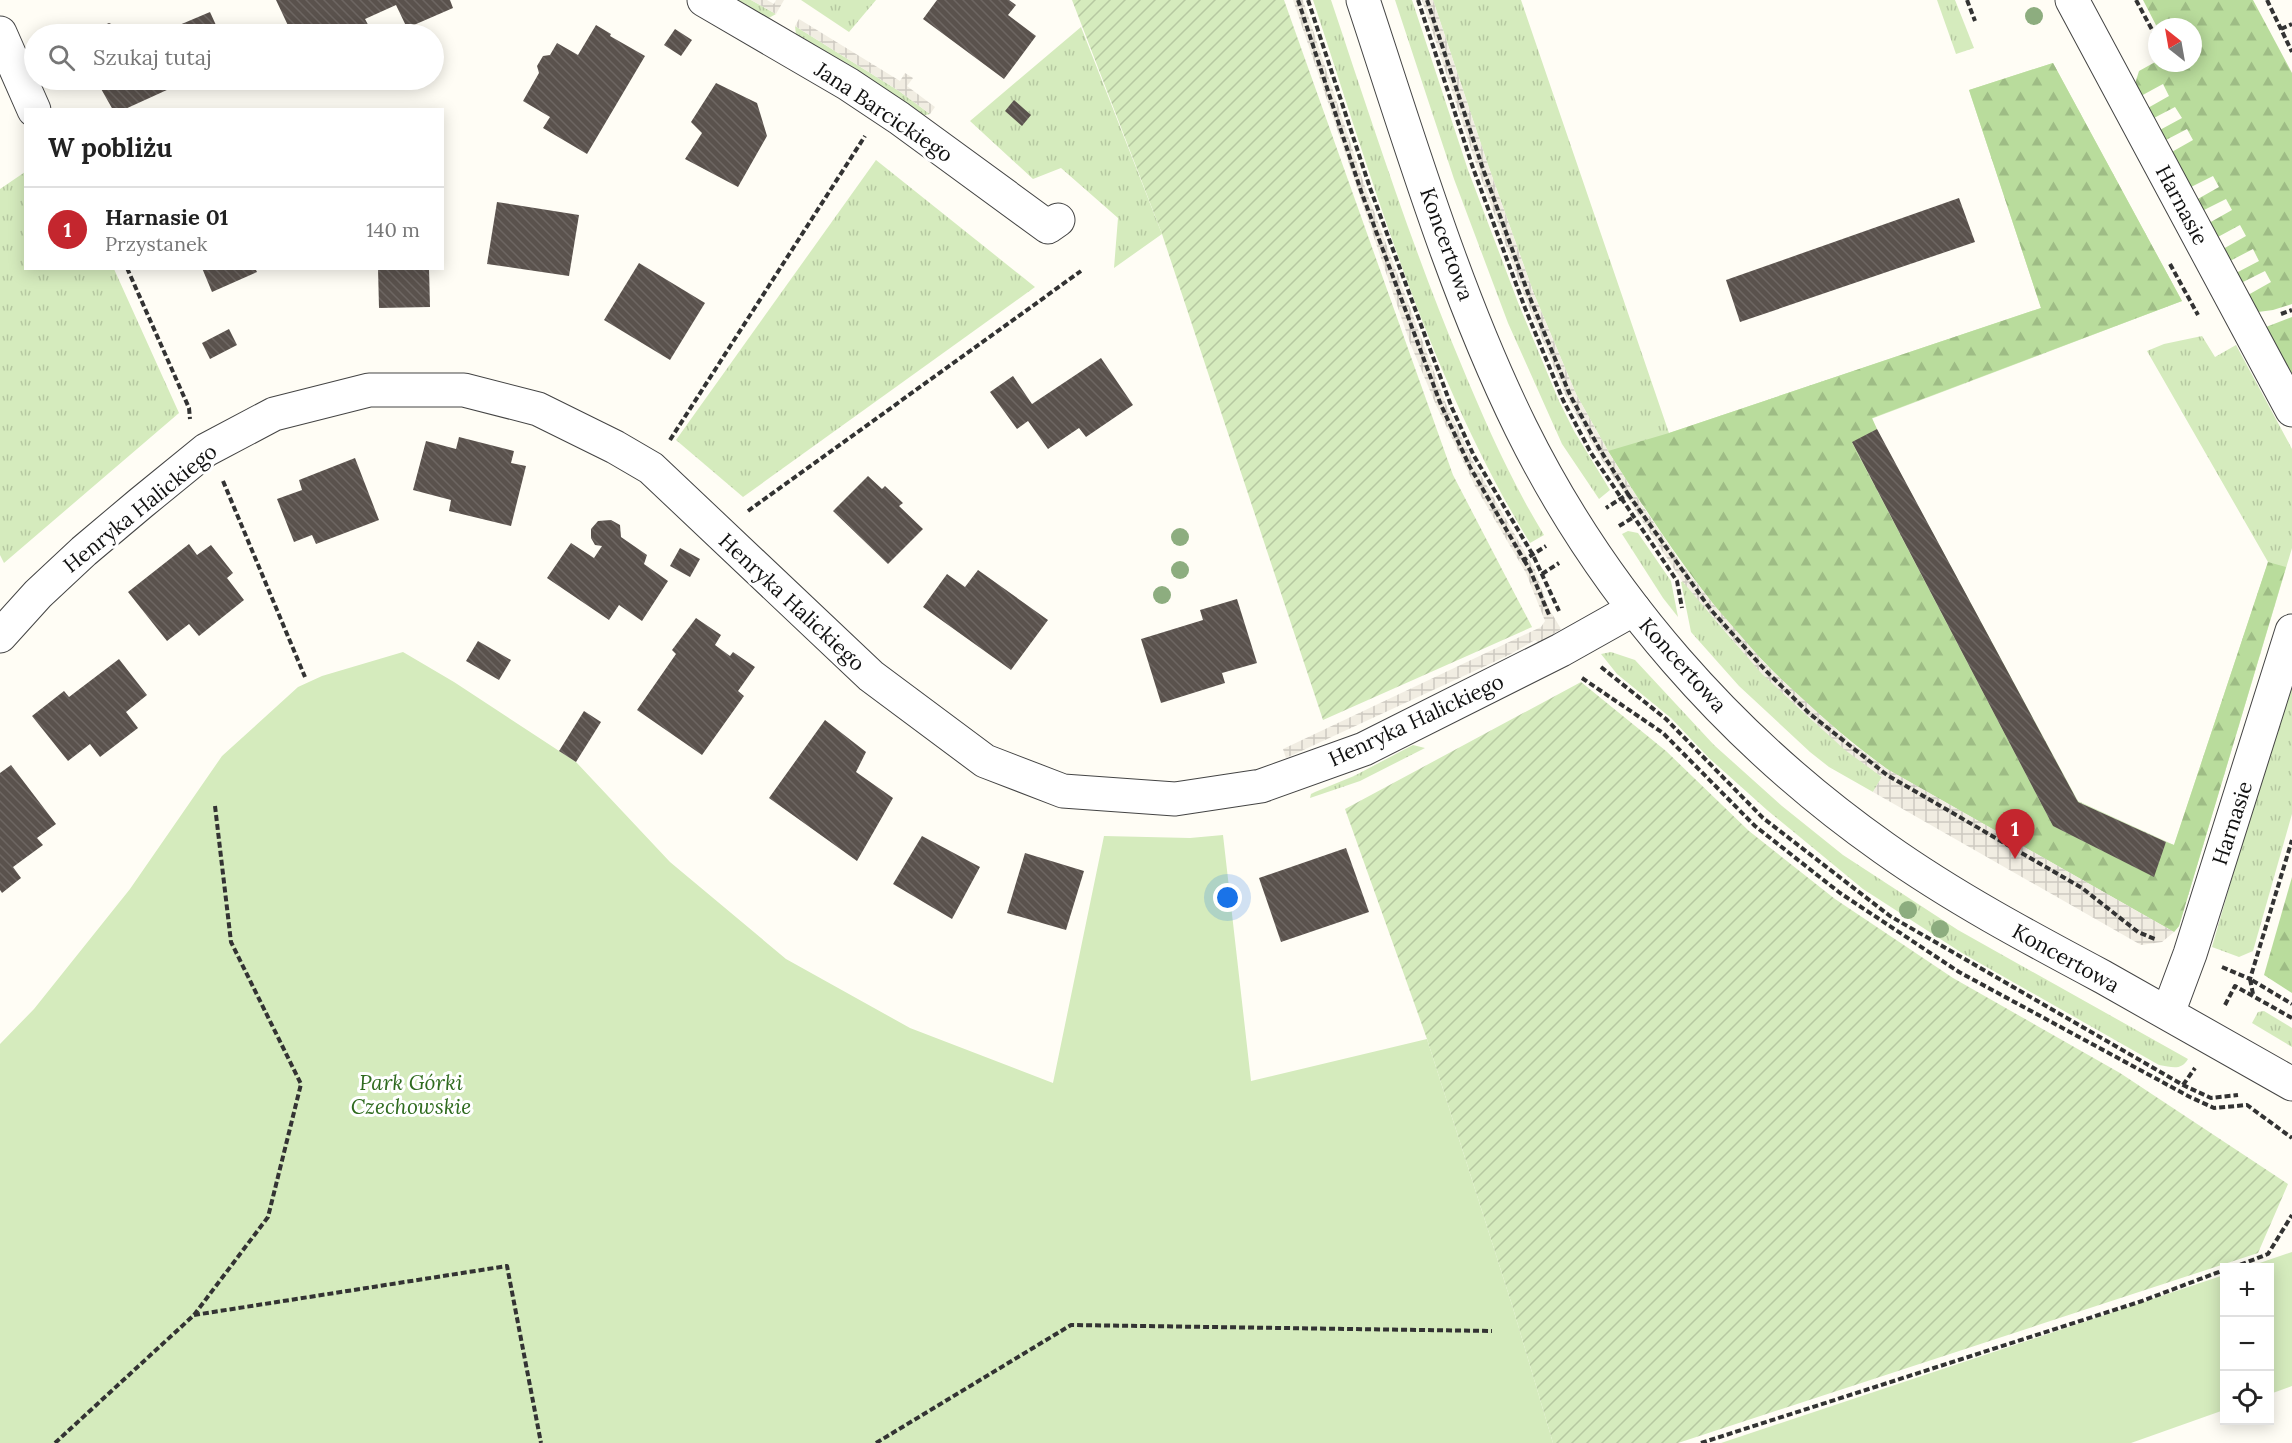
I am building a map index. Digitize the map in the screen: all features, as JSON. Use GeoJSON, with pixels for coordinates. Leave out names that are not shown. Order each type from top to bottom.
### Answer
{"type":"FeatureCollection","features":[{"type":"Feature","properties":{"kind":"street","name":"Jana Barcickiego"},"geometry":{"type":"LineString","coordinates":[[704,0],[848,84],[899,118],[1048,227],[1058,220]]}},
{"type":"Feature","properties":{"kind":"street","name":"Koncertowa"},"geometry":{"type":"LineString","coordinates":[[1363,0],[1419,170],[1459,280],[1502,386],[1525,435],[1562,503],[1603,568],[1674,659],[1754,742],[1803,785],[1848,821],[1928,878],[1995,918],[2292,1084]]}},
{"type":"Feature","properties":{"kind":"street","name":"Harnasie"},"geometry":{"type":"LineString","coordinates":[[2072,0],[2292,410]]}},
{"type":"Feature","properties":{"kind":"street"},"geometry":{"type":"LineString","coordinates":[[0,33],[24,87]]}},
{"type":"Feature","properties":{"kind":"street"},"geometry":{"type":"LineString","coordinates":[[25,90],[33,108]]}},
{"type":"Feature","properties":{"kind":"street","name":"Henryka Halickiego"},"geometry":{"type":"LineString","coordinates":[[0,636],[38,594],[84,550],[206,450],[274,414],[369,390],[464,390],[538,409],[615,447],[651,468],[871,676],[985,761],[1063,791],[1175,799],[1262,786],[1364,749],[1561,650],[1634,609]]}},
{"type":"Feature","properties":{"kind":"street","name":"Harnasie"},"geometry":{"type":"LineString","coordinates":[[2168,1013],[2190,954],[2292,631]]}},
{"type":"Feature","properties":{"kind":"path"},"geometry":{"type":"LineString","coordinates":[[1308,0],[1370,188],[1452,408],[1474,456],[1542,574]]}},
{"type":"Feature","properties":{"kind":"path"},"geometry":{"type":"LineString","coordinates":[[1418,0],[1473,168],[1543,353],[1563,400],[1591,453],[1634,517]]}},
{"type":"Feature","properties":{"kind":"path"},"geometry":{"type":"LineString","coordinates":[[1967,0],[1975,21]]}},
{"type":"Feature","properties":{"kind":"path"},"geometry":{"type":"LineString","coordinates":[[2136,0],[2148,22]]}},
{"type":"Feature","properties":{"kind":"path"},"geometry":{"type":"LineString","coordinates":[[2267,0],[2292,52]]}},
{"type":"Feature","properties":{"kind":"path"},"geometry":{"type":"LineString","coordinates":[[2281,29],[2292,24]]}},
{"type":"Feature","properties":{"kind":"path"},"geometry":{"type":"LineString","coordinates":[[651,468],[869,130]]}},
{"type":"Feature","properties":{"kind":"path"},"geometry":{"type":"LineString","coordinates":[[128,270],[189,408],[191,425]]}},
{"type":"Feature","properties":{"kind":"path"},"geometry":{"type":"LineString","coordinates":[[743,514],[1081,271]]}},
{"type":"Feature","properties":{"kind":"path"},"geometry":{"type":"LineString","coordinates":[[219,472],[305,677]]}},
{"type":"Feature","properties":{"kind":"path"},"geometry":{"type":"LineString","coordinates":[[1629,494],[1711,610],[1766,671],[1825,727],[1887,775],[2082,888],[2138,932],[2250,979],[2292,1004]]}},
{"type":"Feature","properties":{"kind":"path"},"geometry":{"type":"LineString","coordinates":[[1524,560],[1552,623]]}},
{"type":"Feature","properties":{"kind":"path"},"geometry":{"type":"LineString","coordinates":[[1578,675],[1664,734],[1755,826],[1806,866],[1840,892],[1959,972],[2190,1097],[2214,1108],[2247,1105],[2292,1138]]}},
{"type":"Feature","properties":{"kind":"path"},"geometry":{"type":"LineString","coordinates":[[55,1443],[194,1315],[268,1218],[301,1084],[231,942],[215,806]]}},
{"type":"Feature","properties":{"kind":"path"},"geometry":{"type":"LineString","coordinates":[[2254,995],[2250,979],[2292,840]]}},
{"type":"Feature","properties":{"kind":"path"},"geometry":{"type":"LineString","coordinates":[[2245,1263],[2268,1254],[2292,1215]]}},
{"type":"Feature","properties":{"kind":"path"},"geometry":{"type":"LineString","coordinates":[[194,1315],[507,1266],[541,1443]]}},
{"type":"Feature","properties":{"kind":"path"},"geometry":{"type":"LineString","coordinates":[[1701,1443],[2142,1301],[2220,1272]]}},
{"type":"Feature","properties":{"kind":"path"},"geometry":{"type":"LineString","coordinates":[[876,1443],[1071,1325],[1492,1331]]}},
{"type":"Feature","properties":{"kind":"green space"},"geometry":{"type":"Polygon","coordinates":[[[736,0],[751,0],[776,14],[767,19],[736,0]]]}},
{"type":"Feature","properties":{"kind":"green space"},"geometry":{"type":"Polygon","coordinates":[[[801,0],[876,0],[849,32],[801,0]]]}},
{"type":"Feature","properties":{"kind":"green space"},"geometry":{"type":"Polygon","coordinates":[[[1072,0],[1284,0],[1453,475],[1532,627],[1323,720],[1162,234],[1072,0]]]}},
{"type":"Feature","properties":{"kind":"green space"},"geometry":{"type":"Polygon","coordinates":[[[1313,0],[1331,0],[1425,274],[1499,451],[1544,535],[1530,543],[1494,479],[1433,347],[1382,209],[1313,0]]]}},
{"type":"Feature","properties":{"kind":"green space"},"geometry":{"type":"Polygon","coordinates":[[[1395,0],[1412,0],[1468,170],[1519,305],[1559,401],[1574,431],[1610,490],[1599,499],[1562,444],[1508,323],[1454,179],[1395,0]]]}},
{"type":"Feature","properties":{"kind":"green space"},"geometry":{"type":"Polygon","coordinates":[[[1433,0],[1521,0],[1669,433],[2041,308],[1969,90],[2053,63],[2182,301],[1871,419],[2078,801],[2174,845],[2268,562],[2147,351],[2164,344],[2202,336],[2215,357],[2236,345],[2292,449],[2292,548],[2179,926],[2174,932],[1887,769],[1640,502],[1576,394],[1534,294],[1433,0]]]}},
{"type":"Feature","properties":{"kind":"green space"},"geometry":{"type":"Polygon","coordinates":[[[1937,0],[1955,0],[1974,48],[1956,54],[1937,0]]]}},
{"type":"Feature","properties":{"kind":"green space"},"geometry":{"type":"Polygon","coordinates":[[[2143,0],[2253,0],[2292,73],[2292,304],[2258,312],[2248,295],[2271,282],[2265,271],[2241,283],[2236,273],[2259,261],[2253,249],[2230,261],[2223,249],[2246,236],[2240,225],[2216,238],[2209,223],[2232,210],[2226,199],[2202,211],[2196,200],[2219,187],[2213,176],[2189,188],[2170,153],[2193,140],[2187,129],[2164,141],[2158,131],[2182,118],[2175,107],[2152,119],[2146,109],[2169,96],[2163,84],[2139,97],[2134,87],[2139,71],[2148,66],[2148,72],[2202,72],[2202,18],[2152,18],[2143,0]]]}},
{"type":"Feature","properties":{"kind":"green space"},"geometry":{"type":"Polygon","coordinates":[[[795,26],[899,91],[930,114],[921,116],[796,35],[795,26]]]}},
{"type":"Feature","properties":{"kind":"green space"},"geometry":{"type":"Polygon","coordinates":[[[1081,27],[1162,234],[1114,268],[1118,218],[1061,168],[1033,179],[970,121],[1081,27]]]}},
{"type":"Feature","properties":{"kind":"green space"},"geometry":{"type":"Polygon","coordinates":[[[2053,63],[2182,301],[1872,418],[1877,429],[1852,443],[2053,826],[2153,876],[2166,842],[2174,845],[2268,562],[2286,567],[2179,926],[2174,932],[1887,769],[1826,720],[1769,667],[1724,617],[1682,563],[1608,451],[1669,433],[2041,308],[1969,90],[2053,63]]]}},
{"type":"Feature","properties":{"kind":"green space"},"geometry":{"type":"Polygon","coordinates":[[[876,160],[1035,287],[743,497],[676,440],[876,160]]]}},
{"type":"Feature","properties":{"kind":"green space"},"geometry":{"type":"Polygon","coordinates":[[[24,173],[24,270],[114,270],[179,413],[4,563],[0,555],[0,189],[24,173]]]}},
{"type":"Feature","properties":{"kind":"green space"},"geometry":{"type":"Polygon","coordinates":[[[2292,317],[2292,374],[2266,327],[2292,317]]]}},
{"type":"Feature","properties":{"kind":"green space"},"geometry":{"type":"Polygon","coordinates":[[[1628,531],[1638,533],[1671,581],[1678,617],[1663,598],[1622,534],[1628,531]]]}},
{"type":"Feature","properties":{"kind":"green space"},"geometry":{"type":"Polygon","coordinates":[[[1684,581],[1728,635],[1776,686],[1827,733],[1882,777],[1873,792],[1829,767],[1810,752],[1739,686],[1691,632],[1681,582],[1684,581]]]}},
{"type":"Feature","properties":{"kind":"green space","name":"Park Górki Czechowskie"},"geometry":{"type":"Polygon","coordinates":[[[403,652],[454,682],[576,762],[670,862],[786,959],[910,1028],[1053,1083],[1104,836],[1190,838],[1223,835],[1251,1081],[1427,1039],[1512,1305],[1553,1443],[0,1443],[0,1044],[34,1009],[130,889],[222,756],[298,687],[322,676],[403,652]]]}},
{"type":"Feature","properties":{"kind":"green space"},"geometry":{"type":"Polygon","coordinates":[[[1611,652],[1635,660],[1714,745],[1782,806],[1843,855],[1958,930],[2188,1059],[2179,1067],[2159,1065],[1962,953],[1863,889],[1767,810],[1709,758],[1671,718],[1617,674],[1601,654],[1611,652]]]}},
{"type":"Feature","properties":{"kind":"green space"},"geometry":{"type":"Polygon","coordinates":[[[1581,682],[1666,751],[1749,831],[1835,899],[1953,978],[2120,1073],[2288,1184],[2258,1253],[2227,1263],[2220,1263],[2220,1265],[1678,1443],[1553,1443],[1512,1305],[1427,1039],[1345,809],[1581,682]]]}},
{"type":"Feature","properties":{"kind":"green space"},"geometry":{"type":"Polygon","coordinates":[[[2292,682],[2292,814],[2253,951],[2239,957],[2212,947],[2255,798],[2292,682]]]}},
{"type":"Feature","properties":{"kind":"green space"},"geometry":{"type":"Polygon","coordinates":[[[1413,745],[1425,748],[1360,781],[1310,798],[1311,794],[1354,776],[1413,745]]]}},
{"type":"Feature","properties":{"kind":"green space"},"geometry":{"type":"Polygon","coordinates":[[[2292,877],[2292,993],[2264,975],[2292,877]]]}},
{"type":"Feature","properties":{"kind":"green space"},"geometry":{"type":"Polygon","coordinates":[[[2264,1011],[2292,1028],[2292,1047],[2252,1023],[2258,1012],[2264,1011]]]}},
{"type":"Feature","properties":{"kind":"green space"},"geometry":{"type":"Polygon","coordinates":[[[2292,1252],[2292,1386],[2274,1393],[2274,1263],[2260,1263],[2292,1252]]]}},
{"type":"Feature","properties":{"kind":"green space"},"geometry":{"type":"Polygon","coordinates":[[[2220,1276],[2220,1411],[2131,1443],[1721,1443],[2220,1276]]]}},
{"type":"Feature","properties":{"kind":"shaded area"},"geometry":{"type":"Polygon","coordinates":[[[751,0],[767,0],[774,4],[776,0],[784,0],[776,14],[751,0]]]}},
{"type":"Feature","properties":{"kind":"shaded area"},"geometry":{"type":"Polygon","coordinates":[[[1293,0],[1303,0],[1366,190],[1446,404],[1474,463],[1535,570],[1548,607],[1561,629],[1540,643],[1535,640],[1509,655],[1286,758],[1283,749],[1541,627],[1545,621],[1526,573],[1475,486],[1436,405],[1410,343],[1293,0]]]}},
{"type":"Feature","properties":{"kind":"shaded area"},"geometry":{"type":"Polygon","coordinates":[[[1422,0],[1433,0],[1534,294],[1576,394],[1608,451],[1681,563],[1768,667],[1850,742],[1887,769],[2174,932],[2162,942],[2141,945],[1873,792],[1882,777],[1845,750],[1762,674],[1682,581],[1598,454],[1565,394],[1523,292],[1477,167],[1422,0]]]}},
{"type":"Feature","properties":{"kind":"shaded area"},"geometry":{"type":"Polygon","coordinates":[[[799,19],[900,81],[905,73],[913,78],[907,86],[935,107],[930,114],[899,91],[795,26],[799,19]]]}},
{"type":"Feature","properties":{"kind":"building"},"geometry":{"type":"Polygon","coordinates":[[[276,0],[450,0],[453,8],[416,24],[405,24],[396,5],[365,19],[368,24],[287,24],[276,0]]]}},
{"type":"Feature","properties":{"kind":"building"},"geometry":{"type":"Polygon","coordinates":[[[937,0],[1009,0],[1016,5],[1008,15],[1036,36],[1004,79],[923,19],[937,0]]]}},
{"type":"Feature","properties":{"kind":"building"},"geometry":{"type":"Polygon","coordinates":[[[210,12],[215,24],[182,24],[210,12]]]}},
{"type":"Feature","properties":{"kind":"building"},"geometry":{"type":"Polygon","coordinates":[[[596,25],[611,34],[610,36],[645,56],[587,154],[543,128],[550,117],[523,101],[539,73],[537,66],[543,56],[550,55],[557,43],[578,55],[596,25]]]}},
{"type":"Feature","properties":{"kind":"building"},"geometry":{"type":"Polygon","coordinates":[[[675,29],[692,40],[681,56],[664,45],[675,29]]]}},
{"type":"Feature","properties":{"kind":"building"},"geometry":{"type":"Polygon","coordinates":[[[716,83],[757,103],[767,136],[738,187],[685,159],[702,133],[691,122],[716,83]]]}},
{"type":"Feature","properties":{"kind":"building"},"geometry":{"type":"Polygon","coordinates":[[[102,90],[167,90],[127,108],[112,108],[102,90]]]}},
{"type":"Feature","properties":{"kind":"building"},"geometry":{"type":"Polygon","coordinates":[[[1014,100],[1031,115],[1022,126],[1005,111],[1014,100]]]}},
{"type":"Feature","properties":{"kind":"building"},"geometry":{"type":"Polygon","coordinates":[[[1959,198],[1975,242],[1740,322],[1726,280],[1959,198]]]}},
{"type":"Feature","properties":{"kind":"building"},"geometry":{"type":"Polygon","coordinates":[[[497,202],[579,215],[569,276],[487,264],[497,202]]]}},
{"type":"Feature","properties":{"kind":"building"},"geometry":{"type":"Polygon","coordinates":[[[639,263],[705,303],[670,360],[604,320],[639,263]]]}},
{"type":"Feature","properties":{"kind":"building"},"geometry":{"type":"Polygon","coordinates":[[[203,270],[256,270],[257,272],[212,292],[203,270]]]}},
{"type":"Feature","properties":{"kind":"building"},"geometry":{"type":"Polygon","coordinates":[[[378,270],[429,270],[430,307],[379,308],[378,270]]]}},
{"type":"Feature","properties":{"kind":"building"},"geometry":{"type":"Polygon","coordinates":[[[229,329],[237,345],[210,359],[202,343],[229,329]]]}},
{"type":"Feature","properties":{"kind":"building"},"geometry":{"type":"Polygon","coordinates":[[[1101,358],[1133,405],[1086,437],[1079,428],[1048,449],[1028,421],[1017,429],[990,392],[1013,376],[1032,404],[1101,358]]]}},
{"type":"Feature","properties":{"kind":"building"},"geometry":{"type":"Polygon","coordinates":[[[1877,429],[2078,802],[2166,842],[2154,877],[2053,826],[1852,442],[1877,429]]]}},
{"type":"Feature","properties":{"kind":"building"},"geometry":{"type":"Polygon","coordinates":[[[459,437],[514,451],[511,463],[526,466],[511,526],[449,511],[451,500],[413,490],[426,441],[456,449],[459,437]]]}},
{"type":"Feature","properties":{"kind":"building"},"geometry":{"type":"Polygon","coordinates":[[[355,458],[379,520],[316,544],[312,535],[294,542],[277,499],[302,490],[299,480],[355,458]]]}},
{"type":"Feature","properties":{"kind":"building"},"geometry":{"type":"Polygon","coordinates":[[[868,476],[882,489],[885,486],[903,503],[899,506],[923,529],[888,564],[833,511],[868,476]]]}},
{"type":"Feature","properties":{"kind":"building"},"geometry":{"type":"Polygon","coordinates":[[[611,520],[620,525],[621,537],[647,555],[644,564],[668,581],[642,621],[619,605],[609,620],[547,578],[571,543],[594,558],[602,546],[595,545],[591,538],[591,529],[598,521],[611,520]]]}},
{"type":"Feature","properties":{"kind":"building"},"geometry":{"type":"Polygon","coordinates":[[[189,544],[197,555],[211,545],[233,573],[227,578],[244,600],[199,636],[189,624],[167,641],[128,592],[189,544]]]}},
{"type":"Feature","properties":{"kind":"building"},"geometry":{"type":"Polygon","coordinates":[[[680,548],[700,559],[690,577],[670,566],[680,548]]]}},
{"type":"Feature","properties":{"kind":"building"},"geometry":{"type":"Polygon","coordinates":[[[978,570],[1048,620],[1011,670],[923,607],[947,574],[965,587],[978,570]]]}},
{"type":"Feature","properties":{"kind":"building"},"geometry":{"type":"Polygon","coordinates":[[[1237,599],[1257,663],[1222,673],[1225,683],[1161,703],[1141,639],[1203,620],[1200,610],[1237,599]]]}},
{"type":"Feature","properties":{"kind":"building"},"geometry":{"type":"Polygon","coordinates":[[[696,618],[721,635],[715,645],[730,656],[733,652],[755,667],[738,691],[744,696],[702,755],[637,710],[676,654],[672,650],[696,618]]]}},
{"type":"Feature","properties":{"kind":"building"},"geometry":{"type":"Polygon","coordinates":[[[478,641],[511,660],[499,680],[466,661],[478,641]]]}},
{"type":"Feature","properties":{"kind":"building"},"geometry":{"type":"Polygon","coordinates":[[[119,659],[147,695],[126,712],[138,728],[100,757],[90,744],[68,761],[32,716],[64,691],[69,697],[119,659]]]}},
{"type":"Feature","properties":{"kind":"building"},"geometry":{"type":"Polygon","coordinates":[[[584,711],[601,722],[576,762],[559,751],[584,711]]]}},
{"type":"Feature","properties":{"kind":"building"},"geometry":{"type":"Polygon","coordinates":[[[825,720],[866,752],[856,772],[893,798],[857,861],[769,798],[825,720]]]}},
{"type":"Feature","properties":{"kind":"building"},"geometry":{"type":"Polygon","coordinates":[[[11,765],[56,824],[37,838],[43,845],[13,867],[21,878],[2,893],[0,890],[0,773],[11,765]]]}},
{"type":"Feature","properties":{"kind":"building"},"geometry":{"type":"Polygon","coordinates":[[[922,836],[980,867],[952,919],[893,884],[922,836]]]}},
{"type":"Feature","properties":{"kind":"building"},"geometry":{"type":"Polygon","coordinates":[[[1346,848],[1369,912],[1281,942],[1259,878],[1346,848]]]}},
{"type":"Feature","properties":{"kind":"building"},"geometry":{"type":"Polygon","coordinates":[[[1025,853],[1084,871],[1066,930],[1007,913],[1025,853]]]}},
{"type":"Feature","properties":{"kind":"place","name":"Harnasie 01"},"geometry":{"type":"Point","coordinates":[2015,859]}}]}
